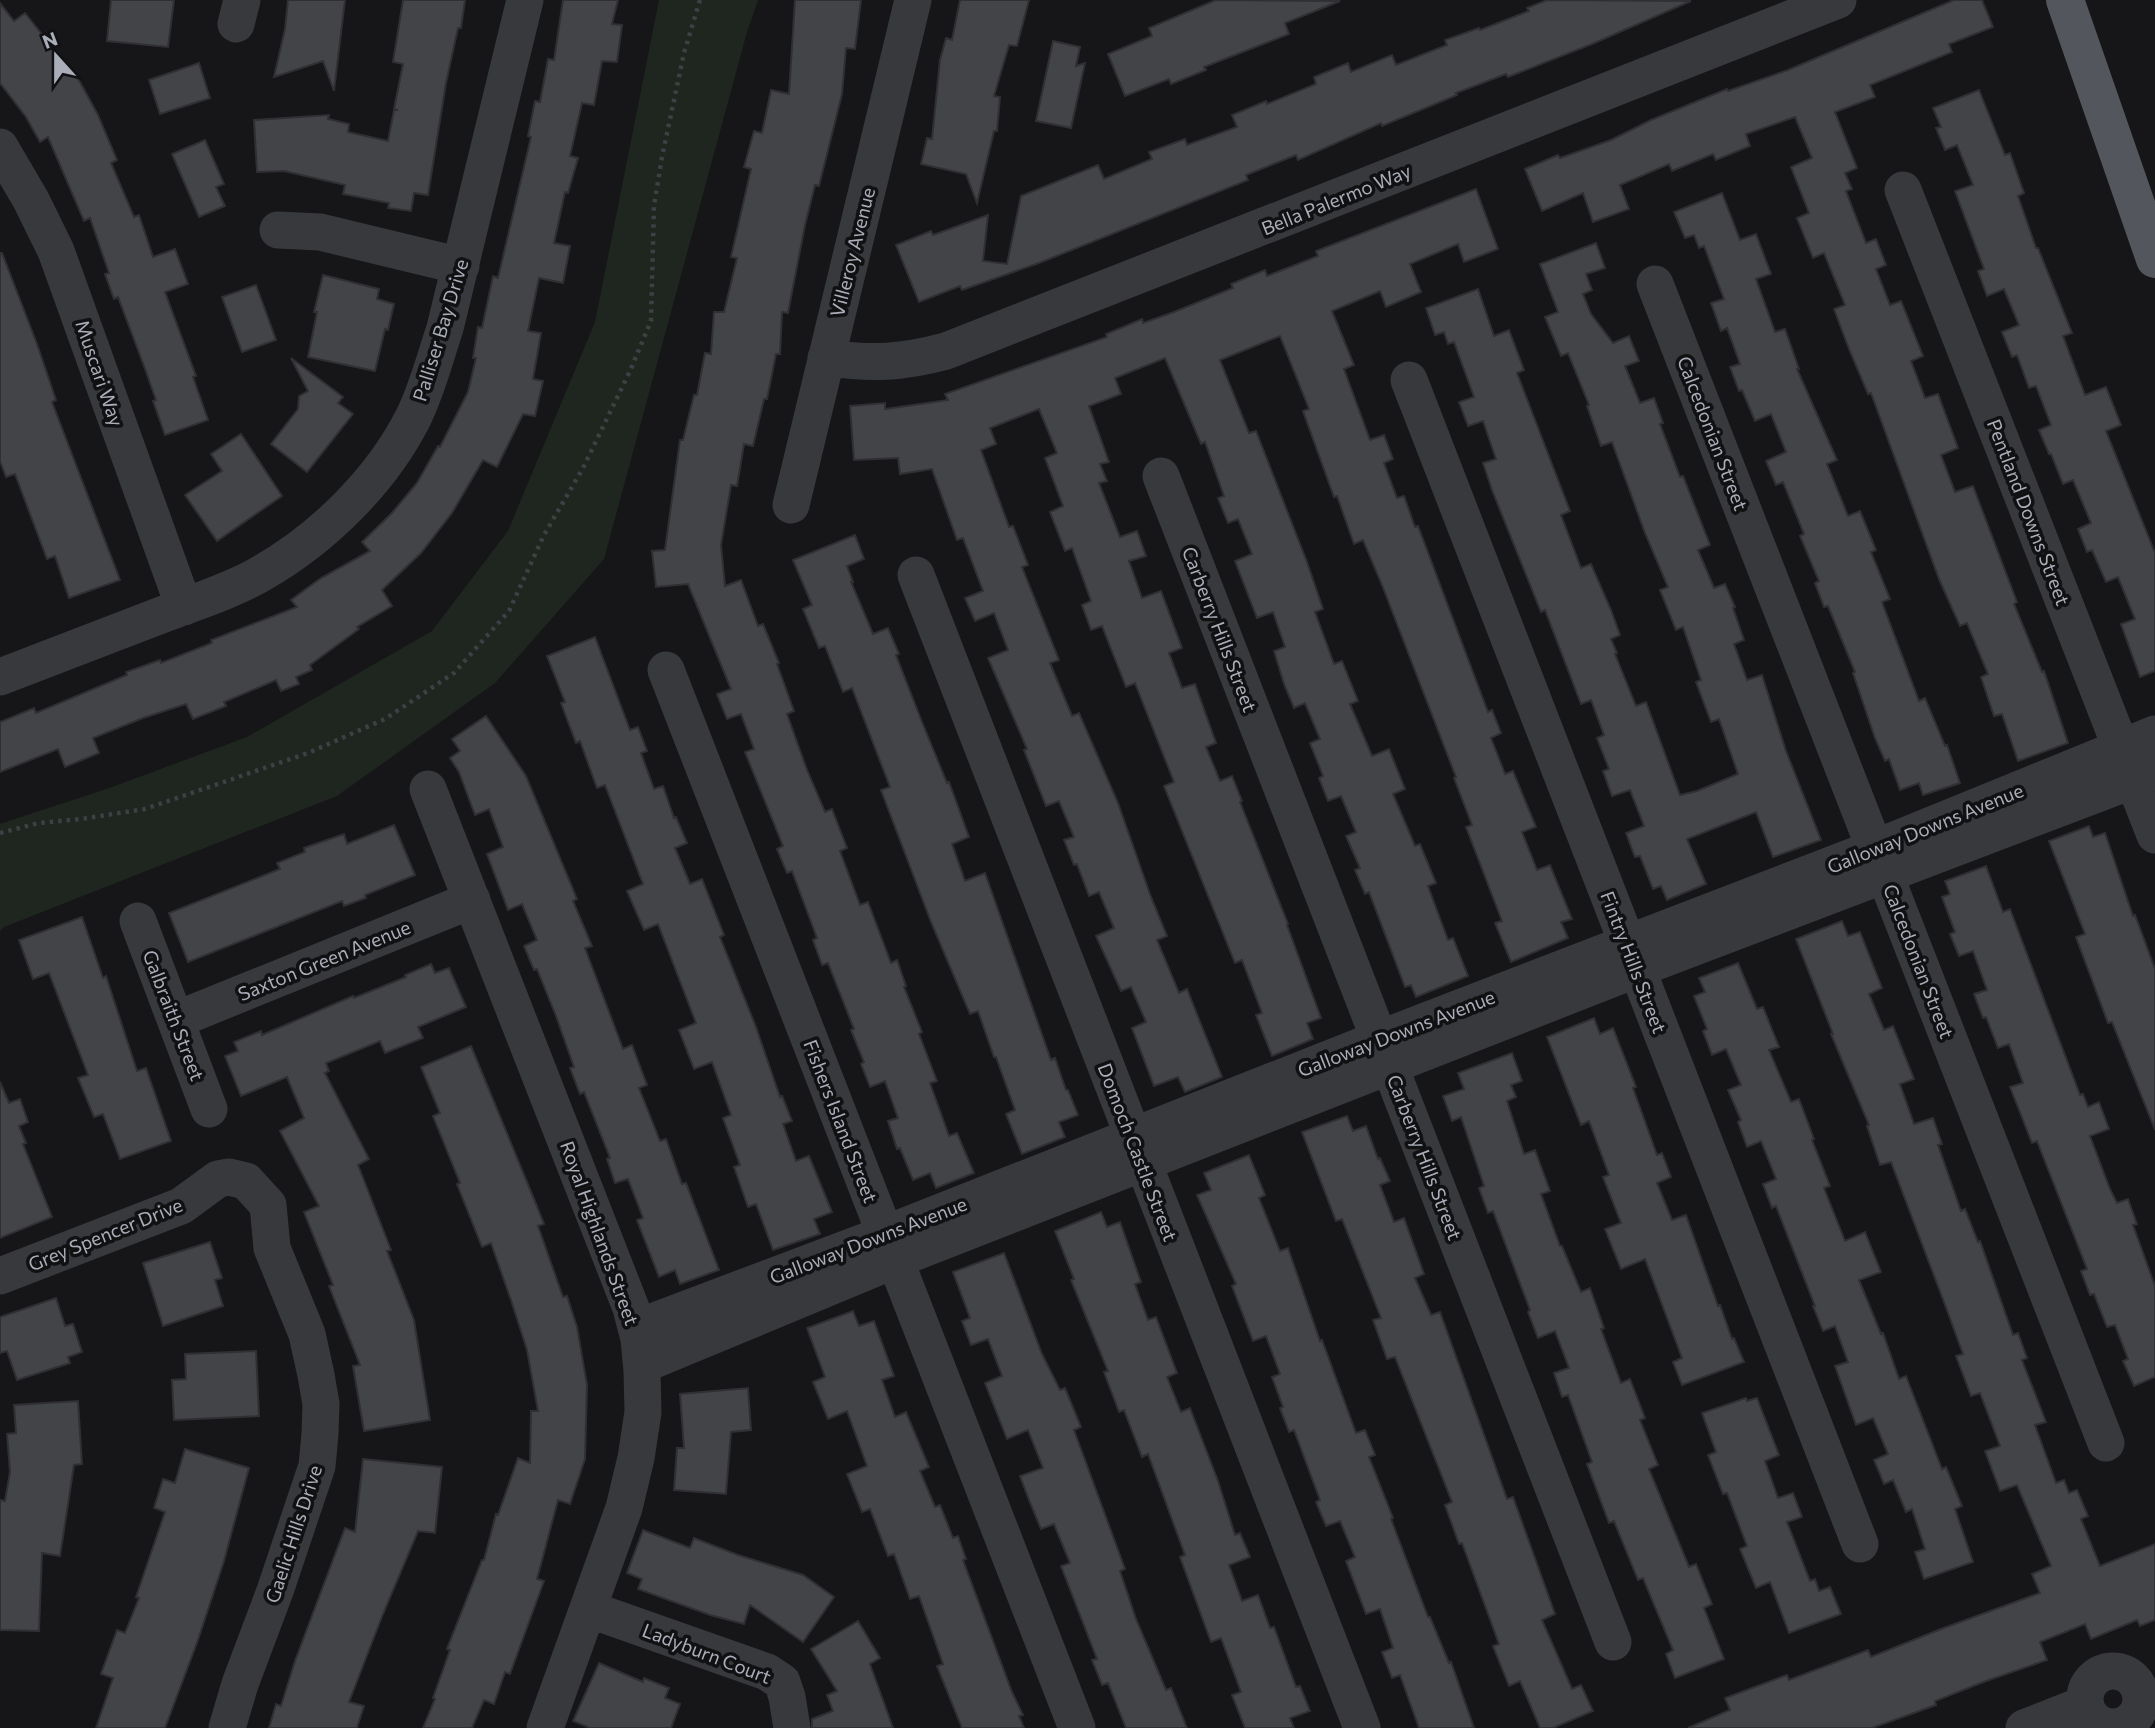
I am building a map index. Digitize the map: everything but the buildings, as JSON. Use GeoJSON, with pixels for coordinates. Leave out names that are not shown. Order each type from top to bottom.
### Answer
{"type":"FeatureCollection","features":[{"type":"Feature","properties":{"kind":"main road"},"geometry":{"type":"LineString","coordinates":[[2065,0],[2155,259]]}},
{"type":"Feature","properties":{"kind":"street","name":"Palliser Bay Drive"},"geometry":{"type":"LineString","coordinates":[[0,677],[184,607],[261,574],[341,512],[379,471],[412,419],[429,378],[461,266],[525,0]]}},
{"type":"Feature","properties":{"kind":"street","name":"Villeroy Avenue"},"geometry":{"type":"LineString","coordinates":[[791,505],[914,0]]}},
{"type":"Feature","properties":{"kind":"street","name":"Bella Palermo Way"},"geometry":{"type":"LineString","coordinates":[[827,358],[866,363],[892,362],[946,351],[1838,0]]}},
{"type":"Feature","properties":{"kind":"street","name":"Muscari Way"},"geometry":{"type":"LineString","coordinates":[[0,148],[31,200],[56,251],[184,607]]}},
{"type":"Feature","properties":{"kind":"street","name":"Pentland Downs Street"},"geometry":{"type":"LineString","coordinates":[[1903,190],[2137,767],[2155,835]]}},
{"type":"Feature","properties":{"kind":"street"},"geometry":{"type":"LineString","coordinates":[[278,230],[320,232],[461,266]]}},
{"type":"Feature","properties":{"kind":"street","name":"Calcedonian Street"},"geometry":{"type":"LineString","coordinates":[[1656,284],[2106,1443]]}},
{"type":"Feature","properties":{"kind":"street","name":"Fintry Hills Street"},"geometry":{"type":"LineString","coordinates":[[1409,380],[1860,1544]]}},
{"type":"Feature","properties":{"kind":"street","name":"Carberry Hills Street"},"geometry":{"type":"LineString","coordinates":[[1161,477],[1613,1642]]}},
{"type":"Feature","properties":{"kind":"street","name":"Domoch Castle Street"},"geometry":{"type":"LineString","coordinates":[[916,575],[1362,1728]]}},
{"type":"Feature","properties":{"kind":"street","name":"Fishers Island Street"},"geometry":{"type":"LineString","coordinates":[[666,670],[1077,1728]]}},
{"type":"Feature","properties":{"kind":"street","name":"Galloway Downs Avenue"},"geometry":{"type":"LineString","coordinates":[[636,1328],[890,1247],[1632,956],[2137,767],[2155,734]]}},
{"type":"Feature","properties":{"kind":"street","name":"Royal Highlands Street"},"geometry":{"type":"LineString","coordinates":[[428,789],[631,1308],[642,1365],[643,1412],[624,1508],[545,1728]]}},
{"type":"Feature","properties":{"kind":"street","name":"Saxton Green Avenue"},"geometry":{"type":"LineString","coordinates":[[176,1020],[472,900]]}},
{"type":"Feature","properties":{"kind":"street","name":"Galbraith Street"},"geometry":{"type":"LineString","coordinates":[[138,921],[209,1109]]}},
{"type":"Feature","properties":{"kind":"street","name":"Grey Spencer Drive"},"geometry":{"type":"LineString","coordinates":[[0,1276],[181,1206],[218,1179],[229,1177],[246,1181]]}},
{"type":"Feature","properties":{"kind":"street","name":"Gaelic Hills Drive"},"geometry":{"type":"LineString","coordinates":[[227,1728],[317,1466],[320,1434],[321,1404],[307,1334],[272,1248],[268,1205],[246,1181]]}},
{"type":"Feature","properties":{"kind":"street","name":"Galloway Downs Avenue"},"geometry":{"type":"LineString","coordinates":[[642,1365],[890,1247]]}},
{"type":"Feature","properties":{"kind":"street","name":"Ladyburn Court"},"geometry":{"type":"LineString","coordinates":[[588,1609],[767,1672],[782,1682],[792,1728]]}},
{"type":"Feature","properties":{"kind":"street"},"geometry":{"type":"LineString","coordinates":[[2118,1671],[2146,1678],[2139,1710],[2127,1726],[2107,1728],[2090,1717],[2085,1704],[2086,1689],[2091,1680],[2099,1674],[2118,1671]]}},
{"type":"Feature","properties":{"kind":"street"},"geometry":{"type":"LineString","coordinates":[[2024,1728],[2085,1704]]}},
{"type":"Feature","properties":{"kind":"path"},"geometry":{"type":"LineString","coordinates":[[0,833],[39,823],[145,809],[295,757],[363,729],[385,719],[454,673],[509,611],[544,534],[594,443],[651,321],[654,206],[684,53],[700,0]]}},
{"type":"Feature","properties":{"kind":"shaded area"},"geometry":{"type":"Polygon","coordinates":[[[659,0],[758,0],[747,32],[604,559],[495,683],[337,796],[4,927],[0,931],[0,824],[112,787],[247,737],[432,631],[508,531],[595,322],[659,0]]]}}]}
